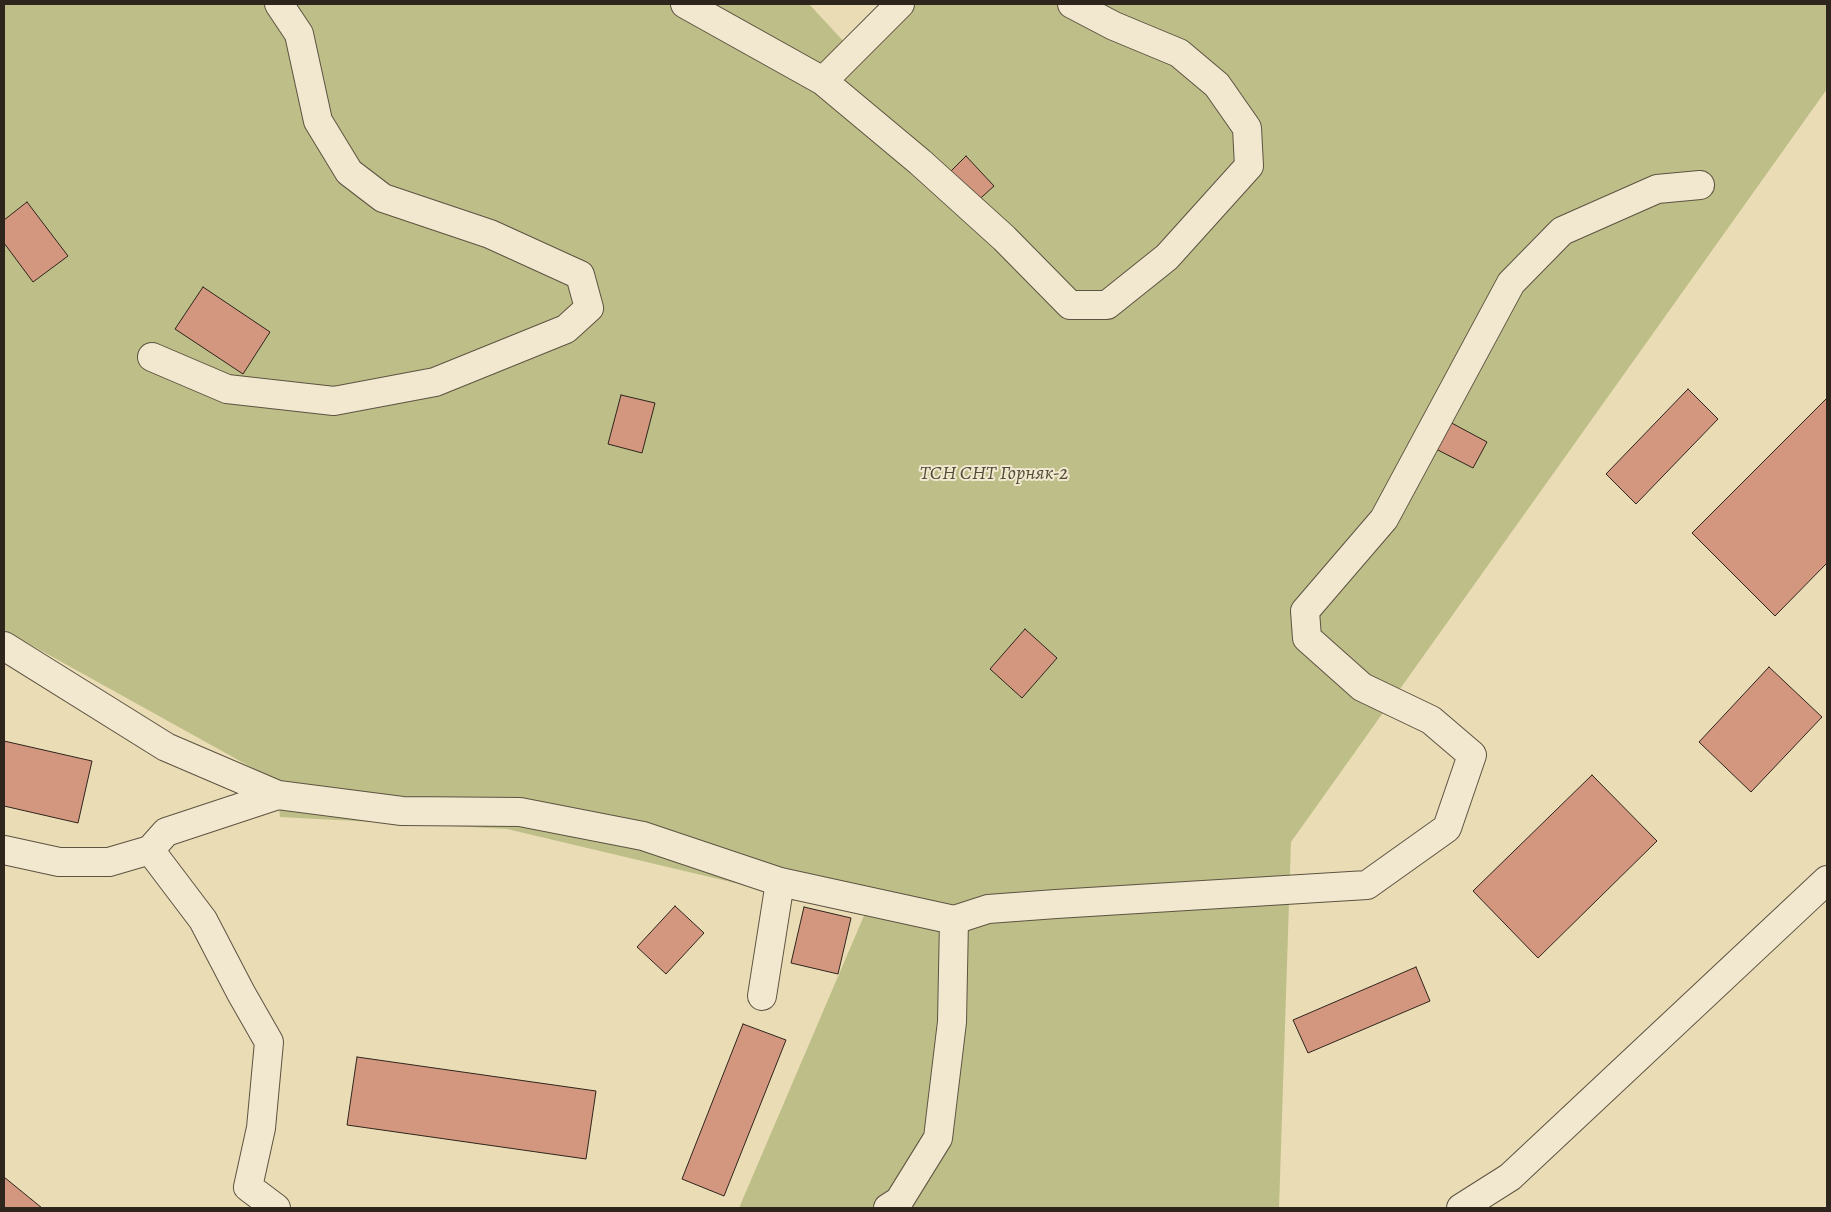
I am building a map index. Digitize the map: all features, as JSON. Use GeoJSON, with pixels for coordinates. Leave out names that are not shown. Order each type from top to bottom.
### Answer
{"type":"FeatureCollection","features":[{"type":"Feature","properties":{"kind":"street"},"geometry":{"type":"LineString","coordinates":[[152,357],[227,390],[334,401],[435,382],[566,329],[589,308],[580,275],[490,234],[383,198],[349,172],[318,121],[299,34],[279,4]]}},
{"type":"Feature","properties":{"kind":"street"},"geometry":{"type":"LineString","coordinates":[[685,4],[823,81],[934,174],[1004,238],[1070,305],[1107,305],[1167,257],[1249,166],[1247,128],[1217,85],[1179,53],[1114,26],[1072,4]]}},
{"type":"Feature","properties":{"kind":"street"},"geometry":{"type":"LineString","coordinates":[[823,81],[900,4]]}},
{"type":"Feature","properties":{"kind":"street"},"geometry":{"type":"LineString","coordinates":[[4,646],[166,746],[278,795],[402,812],[520,812],[643,836],[780,882],[954,920],[988,910],[1046,904],[1367,886],[1447,828],[1472,755],[1430,720],[1362,686],[1307,638],[1305,611],[1384,519],[1511,283],[1562,231],[1657,189],[1700,185]]}},
{"type":"Feature","properties":{"kind":"street"},"geometry":{"type":"LineString","coordinates":[[4,850],[59,862],[109,862],[150,850],[166,832],[278,795]]}},
{"type":"Feature","properties":{"kind":"street"},"geometry":{"type":"LineString","coordinates":[[150,850],[203,920],[269,1042],[261,1128],[248,1187],[276,1208]]}},
{"type":"Feature","properties":{"kind":"street"},"geometry":{"type":"LineString","coordinates":[[1461,1208],[1510,1177],[1827,880]]}},
{"type":"Feature","properties":{"kind":"street"},"geometry":{"type":"LineString","coordinates":[[762,996],[780,882]]}},
{"type":"Feature","properties":{"kind":"street"},"geometry":{"type":"LineString","coordinates":[[888,1208],[899,1201],[938,1138],[952,1022],[954,920]]}},
{"type":"Feature","properties":{"kind":"green space","name":"ТСН СНТ Горняк-2"},"geometry":{"type":"Polygon","coordinates":[[[4,4],[809,4],[846,44],[888,4],[1827,4],[1827,89],[1291,842],[1279,1208],[739,1208],[866,911],[769,891],[507,829],[280,817],[276,781],[4,630],[4,4]]]}},
{"type":"Feature","properties":{"kind":"building"},"geometry":{"type":"Polygon","coordinates":[[[966,156],[994,186],[972,206],[944,178],[966,156]]]}},
{"type":"Feature","properties":{"kind":"building"},"geometry":{"type":"Polygon","coordinates":[[[27,202],[68,256],[33,282],[4,243],[4,220],[27,202]]]}},
{"type":"Feature","properties":{"kind":"building"},"geometry":{"type":"Polygon","coordinates":[[[203,287],[270,332],[243,374],[175,329],[203,287]]]}},
{"type":"Feature","properties":{"kind":"building"},"geometry":{"type":"Polygon","coordinates":[[[1688,389],[1718,419],[1636,504],[1606,474],[1688,389]]]}},
{"type":"Feature","properties":{"kind":"building"},"geometry":{"type":"Polygon","coordinates":[[[621,395],[655,403],[642,453],[608,444],[621,395]]]}},
{"type":"Feature","properties":{"kind":"building"},"geometry":{"type":"Polygon","coordinates":[[[1827,398],[1827,563],[1775,616],[1692,533],[1827,398]]]}},
{"type":"Feature","properties":{"kind":"building"},"geometry":{"type":"Polygon","coordinates":[[[1446,420],[1487,442],[1473,468],[1432,447],[1446,420]]]}},
{"type":"Feature","properties":{"kind":"building"},"geometry":{"type":"Polygon","coordinates":[[[1025,629],[1057,658],[1022,698],[990,669],[1025,629]]]}},
{"type":"Feature","properties":{"kind":"building"},"geometry":{"type":"Polygon","coordinates":[[[1769,667],[1822,717],[1751,792],[1699,742],[1769,667]]]}},
{"type":"Feature","properties":{"kind":"building"},"geometry":{"type":"Polygon","coordinates":[[[4,741],[92,761],[78,823],[4,806],[4,741]]]}},
{"type":"Feature","properties":{"kind":"building"},"geometry":{"type":"Polygon","coordinates":[[[1592,775],[1657,841],[1538,958],[1473,891],[1592,775]]]}},
{"type":"Feature","properties":{"kind":"building"},"geometry":{"type":"Polygon","coordinates":[[[675,906],[704,933],[666,974],[637,947],[675,906]]]}},
{"type":"Feature","properties":{"kind":"building"},"geometry":{"type":"Polygon","coordinates":[[[804,907],[851,918],[838,974],[791,963],[804,907]]]}},
{"type":"Feature","properties":{"kind":"building"},"geometry":{"type":"Polygon","coordinates":[[[1416,967],[1430,1001],[1308,1053],[1293,1020],[1416,967]]]}},
{"type":"Feature","properties":{"kind":"building"},"geometry":{"type":"Polygon","coordinates":[[[743,1024],[786,1040],[724,1196],[682,1179],[743,1024]]]}},
{"type":"Feature","properties":{"kind":"building"},"geometry":{"type":"Polygon","coordinates":[[[357,1057],[596,1091],[586,1159],[347,1125],[357,1057]]]}},
{"type":"Feature","properties":{"kind":"building"},"geometry":{"type":"Polygon","coordinates":[[[4,1177],[42,1208],[4,1208],[4,1177]]]}}]}
